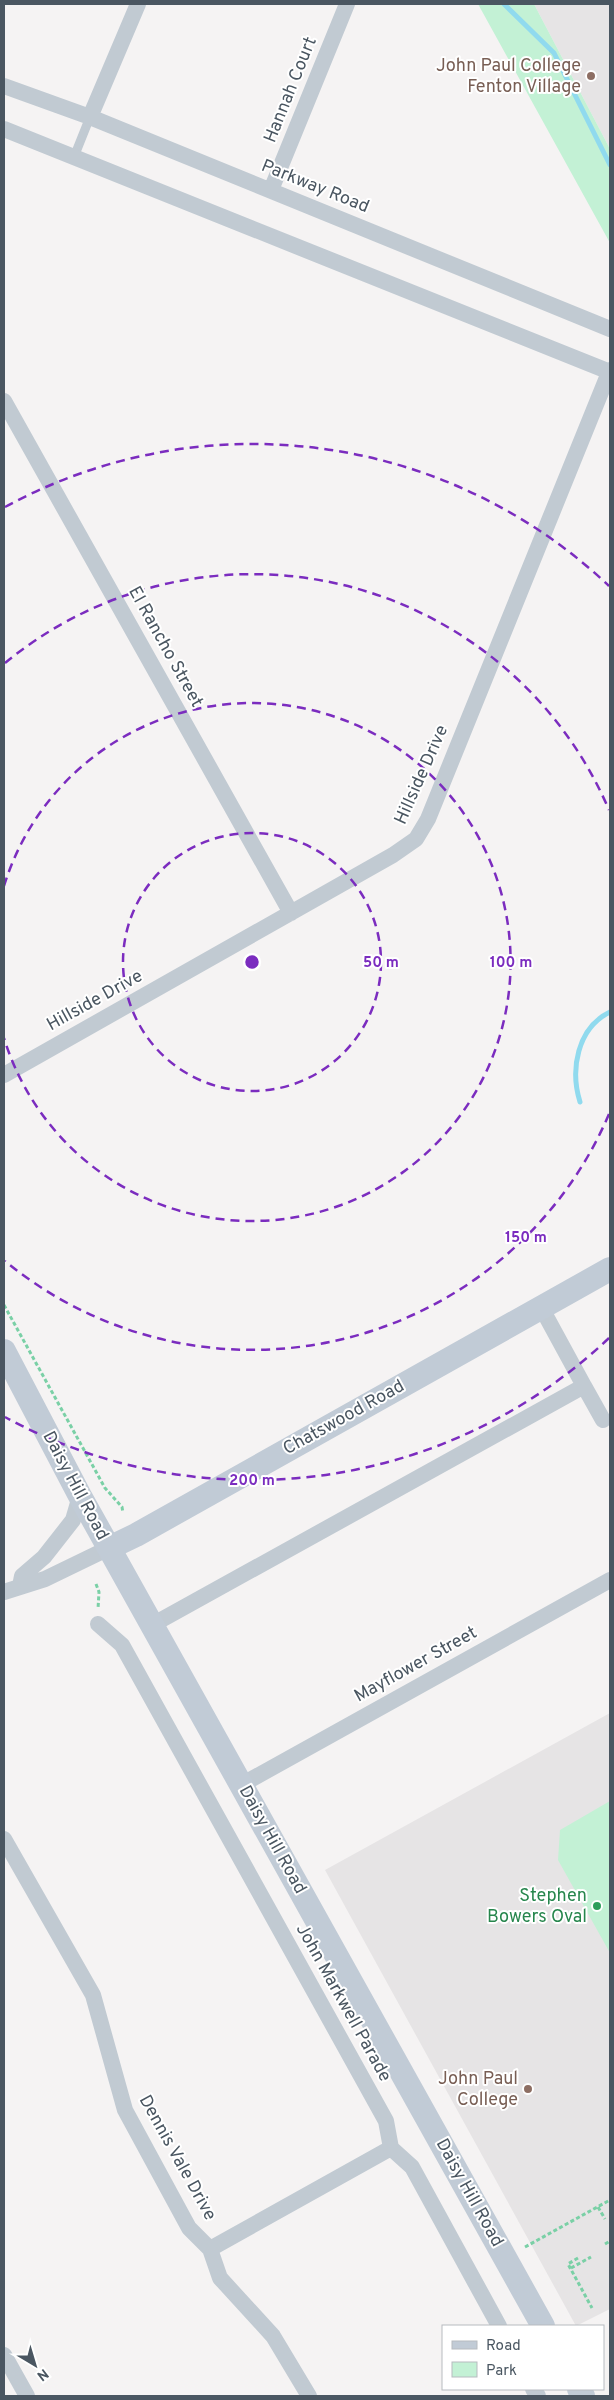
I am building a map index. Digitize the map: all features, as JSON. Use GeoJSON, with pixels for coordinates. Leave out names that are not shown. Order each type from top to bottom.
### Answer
{"type":"FeatureCollection","features":[{"type":"Feature","properties":{"kind":"main road","name":"Chatswood Road"},"geometry":{"type":"LineString","coordinates":[[109,1548],[136,1536],[610,1269]]}},
{"type":"Feature","properties":{"kind":"main road","name":"Daisy Hill Road"},"geometry":{"type":"LineString","coordinates":[[4,1352],[80,1496],[543,2325]]}},
{"type":"Feature","properties":{"kind":"street"},"geometry":{"type":"LineString","coordinates":[[90,117],[138,4]]}},
{"type":"Feature","properties":{"kind":"street","name":"Hannah Court"},"geometry":{"type":"LineString","coordinates":[[271,190],[347,4]]}},
{"type":"Feature","properties":{"kind":"street","name":"Parkway Road"},"geometry":{"type":"LineString","coordinates":[[4,86],[90,117],[610,330]]}},
{"type":"Feature","properties":{"kind":"street"},"geometry":{"type":"LineString","coordinates":[[4,129],[610,371]]}},
{"type":"Feature","properties":{"kind":"street","name":"Hillside Drive"},"geometry":{"type":"LineString","coordinates":[[4,1075],[393,855],[416,839],[428,818],[610,371]]}},
{"type":"Feature","properties":{"kind":"street","name":"El Rancho Street"},"geometry":{"type":"LineString","coordinates":[[4,401],[291,913]]}},
{"type":"Feature","properties":{"kind":"street"},"geometry":{"type":"LineString","coordinates":[[541,1307],[603,1420]]}},
{"type":"Feature","properties":{"kind":"street"},"geometry":{"type":"LineString","coordinates":[[152,1625],[584,1386]]}},
{"type":"Feature","properties":{"kind":"street"},"geometry":{"type":"LineString","coordinates":[[20,1586],[22,1576],[44,1557],[73,1520],[80,1496]]}},
{"type":"Feature","properties":{"kind":"street","name":"Chatswood Road"},"geometry":{"type":"LineString","coordinates":[[4,1592],[45,1579],[109,1548]]}},
{"type":"Feature","properties":{"kind":"street","name":"Mayflower Street"},"geometry":{"type":"LineString","coordinates":[[241,1785],[610,1580]]}},
{"type":"Feature","properties":{"kind":"street","name":"John Markwell Parade"},"geometry":{"type":"LineString","coordinates":[[98,1624],[122,1645],[386,2121],[391,2148]]}},
{"type":"Feature","properties":{"kind":"street","name":"Dennis Vale Drive"},"geometry":{"type":"LineString","coordinates":[[4,1839],[93,1995],[125,2110],[189,2228],[210,2249],[220,2278],[273,2336],[308,2396]]}},
{"type":"Feature","properties":{"kind":"street"},"geometry":{"type":"LineString","coordinates":[[210,2249],[391,2148],[412,2167],[498,2325]]}},
{"type":"Feature","properties":{"kind":"street"},"geometry":{"type":"LineString","coordinates":[[4,2355],[27,2396]]}},
{"type":"Feature","properties":{"kind":"lane"},"geometry":{"type":"LineString","coordinates":[[74,157],[90,117]]}},
{"type":"Feature","properties":{"kind":"path"},"geometry":{"type":"LineString","coordinates":[[4,1305],[105,1488],[122,1507],[123,1513]]}},
{"type":"Feature","properties":{"kind":"path"},"geometry":{"type":"LineString","coordinates":[[96,1584],[99,1592],[98,1624]]}},
{"type":"Feature","properties":{"kind":"path"},"geometry":{"type":"LineString","coordinates":[[525,2247],[610,2200]]}},
{"type":"Feature","properties":{"kind":"path"},"geometry":{"type":"LineString","coordinates":[[598,2207],[605,2218]]}},
{"type":"Feature","properties":{"kind":"path"},"geometry":{"type":"LineString","coordinates":[[604,2244],[610,2241]]}},
{"type":"Feature","properties":{"kind":"path"},"geometry":{"type":"LineString","coordinates":[[571,2268],[591,2257]]}},
{"type":"Feature","properties":{"kind":"path"},"geometry":{"type":"LineString","coordinates":[[578,2258],[568,2264],[592,2308]]}},
{"type":"Feature","properties":{"kind":"shaded area","name":"John Paul College Fenton Village"},"geometry":{"type":"Polygon","coordinates":[[[534,4],[610,4],[610,149],[534,4]]]}},
{"type":"Feature","properties":{"kind":"shaded area","name":"John Paul College"},"geometry":{"type":"Polygon","coordinates":[[[610,1713],[610,2309],[575,2325],[325,1870],[610,1713]]]}},
{"type":"Feature","properties":{"kind":"green space"},"geometry":{"type":"Polygon","coordinates":[[[478,4],[534,4],[610,149],[610,243],[478,4]]]}},
{"type":"Feature","properties":{"kind":"green space","name":"Stephen Bowers Oval"},"geometry":{"type":"Polygon","coordinates":[[[610,1801],[610,1953],[558,1860],[560,1830],[610,1801]]]}},
{"type":"Feature","properties":{"kind":"waterway"},"geometry":{"type":"LineString","coordinates":[[504,4],[554,53],[610,165]]}},
{"type":"Feature","properties":{"kind":"waterway"},"geometry":{"type":"LineString","coordinates":[[580,1102],[576,1077],[579,1051],[583,1039],[590,1028],[610,1012]]}},
{"type":"Feature","properties":{"kind":"place","name":"John Paul College Fenton Village"},"geometry":{"type":"Point","coordinates":[591,76]}},
{"type":"Feature","properties":{"kind":"place","name":"Stephen Bowers Oval"},"geometry":{"type":"Point","coordinates":[597,1906]}},
{"type":"Feature","properties":{"kind":"place","name":"John Paul College"},"geometry":{"type":"Point","coordinates":[528,2089]}}]}
